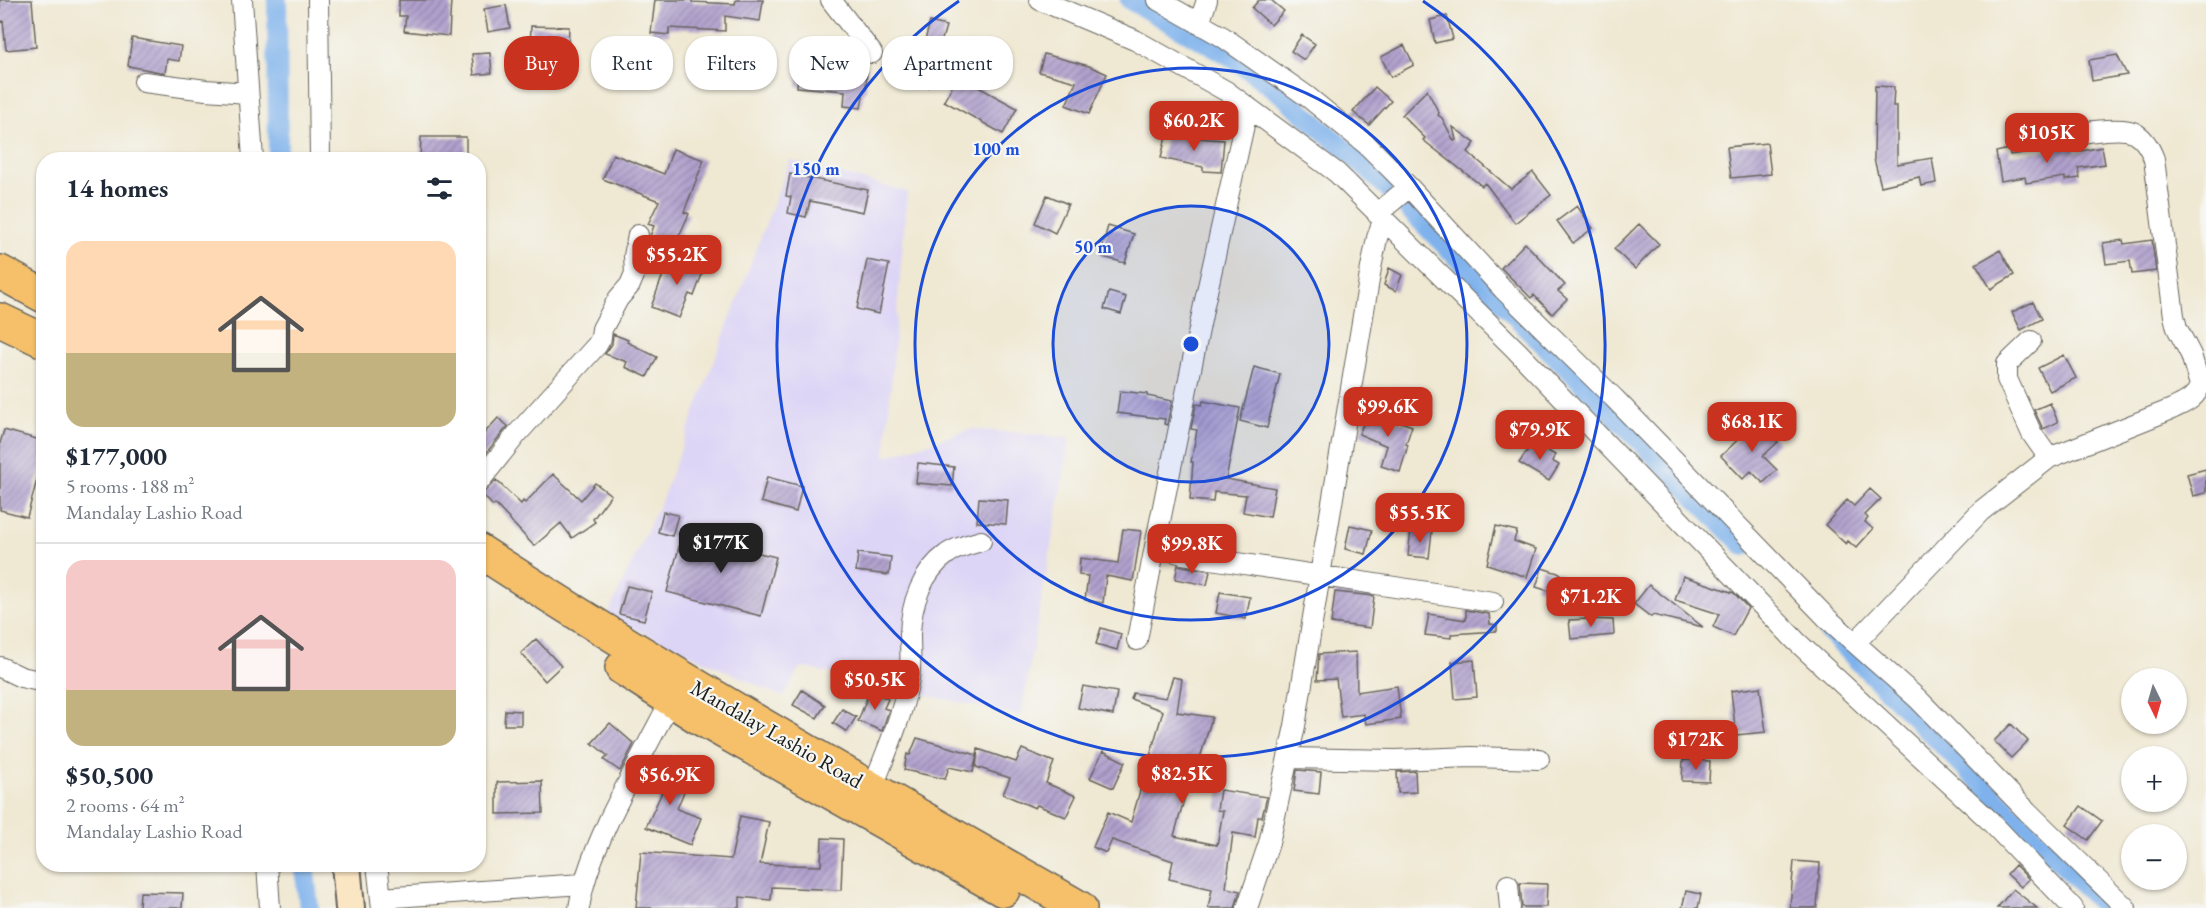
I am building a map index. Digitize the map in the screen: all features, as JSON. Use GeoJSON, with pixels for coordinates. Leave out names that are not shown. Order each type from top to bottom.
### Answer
{"type":"FeatureCollection","features":[{"type":"Feature","properties":{"kind":"highway"},"geometry":{"type":"LineString","coordinates":[[0,272],[36,292]]}},
{"type":"Feature","properties":{"kind":"highway"},"geometry":{"type":"LineString","coordinates":[[0,320],[36,337]]}},
{"type":"Feature","properties":{"kind":"highway","name":"Mandalay Lashio Road"},"geometry":{"type":"LineString","coordinates":[[486,555],[574,613],[710,696],[1080,908]]}},
{"type":"Feature","properties":{"kind":"highway","name":"Mandalay Lashio Road"},"geometry":{"type":"LineString","coordinates":[[486,583],[671,700],[1035,908]]}},
{"type":"Feature","properties":{"kind":"street"},"geometry":{"type":"LineString","coordinates":[[242,0],[252,152]]}},
{"type":"Feature","properties":{"kind":"street"},"geometry":{"type":"LineString","coordinates":[[831,0],[872,53]]}},
{"type":"Feature","properties":{"kind":"street"},"geometry":{"type":"LineString","coordinates":[[1040,0],[1135,40],[1226,91],[1336,173],[1381,214],[1516,350],[1797,641],[1989,820],[2073,908]]}},
{"type":"Feature","properties":{"kind":"street"},"geometry":{"type":"LineString","coordinates":[[1199,24],[1207,0]]}},
{"type":"Feature","properties":{"kind":"street"},"geometry":{"type":"LineString","coordinates":[[1161,1],[1308,96],[1367,145],[1406,189],[1503,289],[1614,398],[1828,619],[1918,699],[2027,812],[2126,908]]}},
{"type":"Feature","properties":{"kind":"street"},"geometry":{"type":"LineString","coordinates":[[320,152],[322,3]]}},
{"type":"Feature","properties":{"kind":"street"},"geometry":{"type":"LineString","coordinates":[[144,82],[248,93]]}},
{"type":"Feature","properties":{"kind":"street"},"geometry":{"type":"LineString","coordinates":[[1137,640],[1204,305],[1248,107]]}},
{"type":"Feature","properties":{"kind":"street"},"geometry":{"type":"LineString","coordinates":[[1855,643],[1981,511],[2049,458],[2172,409],[2195,396],[2200,385],[2199,352],[2177,328],[2174,316],[2154,159],[2149,146],[2133,131],[2114,129],[2033,141]]}},
{"type":"Feature","properties":{"kind":"street"},"geometry":{"type":"LineString","coordinates":[[1247,908],[1269,843],[1289,758],[1381,214],[1406,189]]}},
{"type":"Feature","properties":{"kind":"street"},"geometry":{"type":"LineString","coordinates":[[486,473],[524,426],[597,345],[618,299],[630,285],[635,273],[634,256],[638,235]]}},
{"type":"Feature","properties":{"kind":"street"},"geometry":{"type":"LineString","coordinates":[[2031,341],[2007,364],[2007,379],[2032,434],[2049,458]]}},
{"type":"Feature","properties":{"kind":"street"},"geometry":{"type":"LineString","coordinates":[[1157,536],[1159,543],[1167,550],[1198,557],[1493,602]]}},
{"type":"Feature","properties":{"kind":"street"},"geometry":{"type":"LineString","coordinates":[[872,789],[897,724],[908,685],[912,660],[910,633],[915,601],[925,576],[948,553],[981,541]]}},
{"type":"Feature","properties":{"kind":"street"},"geometry":{"type":"LineString","coordinates":[[0,667],[21,677],[36,680]]}},
{"type":"Feature","properties":{"kind":"street"},"geometry":{"type":"LineString","coordinates":[[579,908],[582,884],[594,853],[671,700]]}},
{"type":"Feature","properties":{"kind":"street"},"geometry":{"type":"LineString","coordinates":[[1289,758],[1539,759]]}},
{"type":"Feature","properties":{"kind":"street"},"geometry":{"type":"LineString","coordinates":[[268,872],[270,908]]}},
{"type":"Feature","properties":{"kind":"street"},"geometry":{"type":"LineString","coordinates":[[347,872],[350,908]]}},
{"type":"Feature","properties":{"kind":"street"},"geometry":{"type":"LineString","coordinates":[[378,872],[381,903],[582,884]]}},
{"type":"Feature","properties":{"kind":"street"},"geometry":{"type":"LineString","coordinates":[[1508,885],[1510,908]]}},
{"type":"Feature","properties":{"kind":"shaded area"},"geometry":{"type":"Polygon","coordinates":[[[790,160],[907,192],[885,457],[972,429],[1070,438],[1021,716],[801,667],[783,697],[607,616],[662,499],[790,160]]]}},
{"type":"Feature","properties":{"kind":"building"},"geometry":{"type":"Polygon","coordinates":[[[0,0],[32,0],[36,47],[6,50],[3,21],[0,22],[0,0]]]}},
{"type":"Feature","properties":{"kind":"building"},"geometry":{"type":"Polygon","coordinates":[[[399,0],[451,0],[449,36],[404,31],[406,16],[399,16],[399,0]]]}},
{"type":"Feature","properties":{"kind":"building"},"geometry":{"type":"Polygon","coordinates":[[[655,0],[692,0],[692,2],[735,4],[736,0],[763,0],[760,21],[725,16],[725,31],[669,28],[669,35],[651,33],[655,0]]]}},
{"type":"Feature","properties":{"kind":"building"},"geometry":{"type":"Polygon","coordinates":[[[1259,0],[1271,0],[1284,11],[1271,25],[1252,8],[1259,0]]]}},
{"type":"Feature","properties":{"kind":"building"},"geometry":{"type":"Polygon","coordinates":[[[506,5],[510,28],[488,32],[484,9],[506,5]]]}},
{"type":"Feature","properties":{"kind":"building"},"geometry":{"type":"Polygon","coordinates":[[[1447,16],[1453,39],[1435,43],[1430,20],[1447,16]]]}},
{"type":"Feature","properties":{"kind":"building"},"geometry":{"type":"Polygon","coordinates":[[[930,22],[946,26],[943,36],[926,36],[930,22]]]}},
{"type":"Feature","properties":{"kind":"building"},"geometry":{"type":"Polygon","coordinates":[[[531,26],[569,27],[569,36],[531,36],[531,26]]]}},
{"type":"Feature","properties":{"kind":"building"},"geometry":{"type":"Polygon","coordinates":[[[1302,35],[1315,44],[1304,60],[1291,51],[1302,35]]]}},
{"type":"Feature","properties":{"kind":"building"},"geometry":{"type":"Polygon","coordinates":[[[132,38],[181,46],[179,61],[167,59],[165,73],[128,66],[132,38]]]}},
{"type":"Feature","properties":{"kind":"building"},"geometry":{"type":"Polygon","coordinates":[[[1404,45],[1414,65],[1391,77],[1381,57],[1404,45]]]}},
{"type":"Feature","properties":{"kind":"building"},"geometry":{"type":"Polygon","coordinates":[[[490,53],[492,73],[474,75],[472,54],[490,53]]]}},
{"type":"Feature","properties":{"kind":"building"},"geometry":{"type":"Polygon","coordinates":[[[1044,54],[1089,66],[1107,74],[1089,114],[1066,105],[1076,82],[1039,72],[1044,54]]]}},
{"type":"Feature","properties":{"kind":"building"},"geometry":{"type":"Polygon","coordinates":[[[2117,55],[2127,75],[2092,81],[2089,60],[2117,55]]]}},
{"type":"Feature","properties":{"kind":"building"},"geometry":{"type":"Polygon","coordinates":[[[1875,86],[1894,87],[1893,106],[1897,106],[1897,164],[1932,158],[1936,183],[1921,186],[1919,177],[1881,186],[1874,159],[1875,86]]]}},
{"type":"Feature","properties":{"kind":"building"},"geometry":{"type":"Polygon","coordinates":[[[1375,87],[1391,101],[1369,125],[1353,112],[1375,87]]]}},
{"type":"Feature","properties":{"kind":"building"},"geometry":{"type":"Polygon","coordinates":[[[833,90],[864,90],[861,108],[844,106],[845,91],[833,90]]]}},
{"type":"Feature","properties":{"kind":"building"},"geometry":{"type":"Polygon","coordinates":[[[950,90],[984,90],[1017,108],[1003,134],[944,101],[950,90]]]}},
{"type":"Feature","properties":{"kind":"building"},"geometry":{"type":"Polygon","coordinates":[[[1427,90],[1438,115],[1442,118],[1454,141],[1456,140],[1453,127],[1475,143],[1468,152],[1511,189],[1533,172],[1551,195],[1515,223],[1485,183],[1482,186],[1423,140],[1425,138],[1402,115],[1427,90]]]}},
{"type":"Feature","properties":{"kind":"building"},"geometry":{"type":"Polygon","coordinates":[[[1167,132],[1194,138],[1224,140],[1221,172],[1203,171],[1203,167],[1161,158],[1167,132]]]}},
{"type":"Feature","properties":{"kind":"building"},"geometry":{"type":"Polygon","coordinates":[[[421,137],[466,137],[466,152],[420,152],[421,137]]]}},
{"type":"Feature","properties":{"kind":"building"},"geometry":{"type":"Polygon","coordinates":[[[1767,143],[1771,174],[1731,178],[1727,147],[1767,143]]]}},
{"type":"Feature","properties":{"kind":"building"},"geometry":{"type":"Polygon","coordinates":[[[2075,146],[2076,152],[2102,147],[2105,164],[2078,168],[2080,178],[2065,180],[2065,177],[2026,183],[2025,177],[2001,181],[1996,152],[2009,149],[2010,155],[2075,146]]]}},
{"type":"Feature","properties":{"kind":"building"},"geometry":{"type":"Polygon","coordinates":[[[673,149],[704,160],[684,212],[689,214],[674,247],[650,236],[654,226],[648,224],[659,201],[603,179],[613,154],[664,174],[673,149]]]}},
{"type":"Feature","properties":{"kind":"building"},"geometry":{"type":"Polygon","coordinates":[[[790,174],[868,190],[863,212],[810,201],[806,217],[788,213],[791,197],[786,196],[790,174]]]}},
{"type":"Feature","properties":{"kind":"building"},"geometry":{"type":"Polygon","coordinates":[[[1047,195],[1068,204],[1055,233],[1035,223],[1047,195]]]}},
{"type":"Feature","properties":{"kind":"building"},"geometry":{"type":"Polygon","coordinates":[[[1577,206],[1593,228],[1573,243],[1557,221],[1577,206]]]}},
{"type":"Feature","properties":{"kind":"building"},"geometry":{"type":"Polygon","coordinates":[[[1639,224],[1659,244],[1635,269],[1614,249],[1639,224]]]}},
{"type":"Feature","properties":{"kind":"building"},"geometry":{"type":"Polygon","coordinates":[[[1108,226],[1134,234],[1125,263],[1100,256],[1108,226]]]}},
{"type":"Feature","properties":{"kind":"building"},"geometry":{"type":"Polygon","coordinates":[[[2123,240],[2124,244],[2152,240],[2156,271],[2132,274],[2130,261],[2106,264],[2103,243],[2123,240]]]}},
{"type":"Feature","properties":{"kind":"building"},"geometry":{"type":"Polygon","coordinates":[[[1525,243],[1565,285],[1558,291],[1567,299],[1552,314],[1534,295],[1531,298],[1501,268],[1525,243]]]}},
{"type":"Feature","properties":{"kind":"building"},"geometry":{"type":"Polygon","coordinates":[[[2000,250],[2014,275],[1991,289],[1976,264],[2000,250]]]}},
{"type":"Feature","properties":{"kind":"building"},"geometry":{"type":"Polygon","coordinates":[[[670,256],[704,269],[694,296],[689,294],[679,318],[651,307],[670,256]]]}},
{"type":"Feature","properties":{"kind":"building"},"geometry":{"type":"Polygon","coordinates":[[[867,260],[889,264],[879,314],[857,309],[867,260]]]}},
{"type":"Feature","properties":{"kind":"building"},"geometry":{"type":"Polygon","coordinates":[[[1389,268],[1402,275],[1396,291],[1384,285],[1389,268]]]}},
{"type":"Feature","properties":{"kind":"building"},"geometry":{"type":"Polygon","coordinates":[[[1109,292],[1126,297],[1121,314],[1104,309],[1109,292]]]}},
{"type":"Feature","properties":{"kind":"building"},"geometry":{"type":"Polygon","coordinates":[[[2033,302],[2042,319],[2021,330],[2012,312],[2033,302]]]}},
{"type":"Feature","properties":{"kind":"building"},"geometry":{"type":"Polygon","coordinates":[[[613,334],[657,357],[647,377],[625,367],[627,362],[605,354],[612,344],[613,334]]]}},
{"type":"Feature","properties":{"kind":"building"},"geometry":{"type":"Polygon","coordinates":[[[2064,355],[2076,378],[2050,391],[2038,368],[2064,355]]]}},
{"type":"Feature","properties":{"kind":"building"},"geometry":{"type":"Polygon","coordinates":[[[1254,367],[1280,374],[1267,428],[1240,421],[1254,367]]]}},
{"type":"Feature","properties":{"kind":"building"},"geometry":{"type":"Polygon","coordinates":[[[1120,391],[1147,394],[1147,396],[1172,401],[1167,425],[1164,424],[1165,419],[1117,413],[1120,391]]]}},
{"type":"Feature","properties":{"kind":"building"},"geometry":{"type":"Polygon","coordinates":[[[1203,401],[1240,408],[1226,479],[1275,488],[1270,517],[1243,512],[1246,495],[1214,492],[1213,502],[1190,500],[1193,462],[1191,462],[1197,430],[1191,429],[1196,404],[1202,405],[1203,401]]]}},
{"type":"Feature","properties":{"kind":"building"},"geometry":{"type":"Polygon","coordinates":[[[2050,403],[2058,422],[2043,429],[2034,410],[2050,403]]]}},
{"type":"Feature","properties":{"kind":"building"},"geometry":{"type":"Polygon","coordinates":[[[1369,410],[1397,423],[1398,421],[1412,426],[1400,472],[1381,466],[1387,446],[1359,434],[1369,410]]]}},
{"type":"Feature","properties":{"kind":"building"},"geometry":{"type":"Polygon","coordinates":[[[498,418],[508,426],[486,453],[486,431],[498,418]]]}},
{"type":"Feature","properties":{"kind":"building"},"geometry":{"type":"Polygon","coordinates":[[[1757,421],[1778,442],[1763,456],[1777,470],[1763,483],[1751,471],[1743,479],[1721,456],[1757,421]]]}},
{"type":"Feature","properties":{"kind":"building"},"geometry":{"type":"Polygon","coordinates":[[[4,430],[36,439],[36,484],[27,517],[0,510],[0,443],[4,430]]]}},
{"type":"Feature","properties":{"kind":"building"},"geometry":{"type":"Polygon","coordinates":[[[1533,442],[1555,455],[1552,461],[1559,465],[1549,481],[1519,463],[1533,442]]]}},
{"type":"Feature","properties":{"kind":"building"},"geometry":{"type":"Polygon","coordinates":[[[918,463],[954,467],[952,486],[916,483],[918,463]]]}},
{"type":"Feature","properties":{"kind":"building"},"geometry":{"type":"Polygon","coordinates":[[[2206,469],[2206,493],[2193,496],[2187,474],[2206,469]]]}},
{"type":"Feature","properties":{"kind":"building"},"geometry":{"type":"Polygon","coordinates":[[[553,474],[581,500],[595,483],[611,495],[593,519],[595,522],[572,538],[561,523],[534,546],[495,504],[493,506],[486,498],[486,490],[496,480],[521,504],[523,501],[525,503],[553,474]]]}},
{"type":"Feature","properties":{"kind":"building"},"geometry":{"type":"Polygon","coordinates":[[[767,477],[802,486],[796,512],[761,502],[767,477]]]}},
{"type":"Feature","properties":{"kind":"building"},"geometry":{"type":"Polygon","coordinates":[[[1870,489],[1881,499],[1865,515],[1868,518],[1865,522],[1873,529],[1856,548],[1848,541],[1846,544],[1825,525],[1847,500],[1854,506],[1870,489]]]}},
{"type":"Feature","properties":{"kind":"building"},"geometry":{"type":"Polygon","coordinates":[[[979,498],[1008,500],[1006,524],[977,522],[979,498]]]}},
{"type":"Feature","properties":{"kind":"building"},"geometry":{"type":"Polygon","coordinates":[[[663,512],[678,515],[672,536],[658,532],[663,512]]]}},
{"type":"Feature","properties":{"kind":"building"},"geometry":{"type":"Polygon","coordinates":[[[1350,525],[1372,530],[1366,554],[1345,549],[1350,525]]]}},
{"type":"Feature","properties":{"kind":"building"},"geometry":{"type":"Polygon","coordinates":[[[1496,526],[1517,531],[1514,541],[1536,549],[1527,577],[1487,564],[1496,526]]]}},
{"type":"Feature","properties":{"kind":"building"},"geometry":{"type":"Polygon","coordinates":[[[1123,529],[1141,531],[1133,581],[1106,576],[1103,603],[1085,600],[1088,576],[1079,575],[1080,558],[1118,563],[1123,529]]]}},
{"type":"Feature","properties":{"kind":"building"},"geometry":{"type":"Polygon","coordinates":[[[1411,529],[1432,531],[1429,558],[1408,556],[1411,529]]]}},
{"type":"Feature","properties":{"kind":"building"},"geometry":{"type":"Polygon","coordinates":[[[683,532],[776,557],[761,616],[667,592],[683,532]]]}},
{"type":"Feature","properties":{"kind":"building"},"geometry":{"type":"Polygon","coordinates":[[[858,553],[891,557],[889,575],[856,571],[858,553]]]}},
{"type":"Feature","properties":{"kind":"building"},"geometry":{"type":"Polygon","coordinates":[[[1178,565],[1210,571],[1207,585],[1175,579],[1178,565]]]}},
{"type":"Feature","properties":{"kind":"building"},"geometry":{"type":"Polygon","coordinates":[[[1542,568],[1561,574],[1555,593],[1536,587],[1542,568]]]}},
{"type":"Feature","properties":{"kind":"building"},"geometry":{"type":"Polygon","coordinates":[[[1683,576],[1734,593],[1748,608],[1733,636],[1713,627],[1719,614],[1675,600],[1683,576]]]}},
{"type":"Feature","properties":{"kind":"building"},"geometry":{"type":"Polygon","coordinates":[[[1649,585],[1703,627],[1653,615],[1651,617],[1634,604],[1649,585]]]}},
{"type":"Feature","properties":{"kind":"building"},"geometry":{"type":"Polygon","coordinates":[[[627,586],[652,592],[644,620],[619,614],[627,586]]]}},
{"type":"Feature","properties":{"kind":"building"},"geometry":{"type":"Polygon","coordinates":[[[1220,592],[1250,597],[1246,619],[1216,613],[1220,592]]]}},
{"type":"Feature","properties":{"kind":"building"},"geometry":{"type":"Polygon","coordinates":[[[1335,592],[1374,596],[1370,628],[1331,623],[1335,592]]]}},
{"type":"Feature","properties":{"kind":"building"},"geometry":{"type":"Polygon","coordinates":[[[1466,610],[1489,614],[1490,624],[1497,625],[1497,631],[1451,634],[1451,638],[1425,635],[1429,614],[1466,620],[1466,610]]]}},
{"type":"Feature","properties":{"kind":"building"},"geometry":{"type":"Polygon","coordinates":[[[1569,620],[1613,620],[1614,635],[1571,639],[1569,620]]]}},
{"type":"Feature","properties":{"kind":"building"},"geometry":{"type":"Polygon","coordinates":[[[1101,628],[1121,634],[1117,650],[1096,644],[1101,628]]]}},
{"type":"Feature","properties":{"kind":"building"},"geometry":{"type":"Polygon","coordinates":[[[536,639],[561,666],[545,681],[521,653],[536,639]]]}},
{"type":"Feature","properties":{"kind":"building"},"geometry":{"type":"Polygon","coordinates":[[[1356,652],[1357,692],[1397,686],[1401,719],[1366,724],[1364,714],[1341,717],[1336,679],[1317,680],[1319,654],[1356,652]]]}},
{"type":"Feature","properties":{"kind":"building"},"geometry":{"type":"Polygon","coordinates":[[[1474,660],[1477,697],[1455,699],[1452,662],[1474,660]]]}},
{"type":"Feature","properties":{"kind":"building"},"geometry":{"type":"Polygon","coordinates":[[[1173,677],[1182,679],[1177,712],[1212,717],[1194,779],[1190,778],[1174,836],[1217,845],[1223,811],[1217,810],[1220,790],[1267,797],[1262,817],[1258,817],[1255,837],[1233,833],[1226,888],[1240,891],[1235,908],[1208,908],[1212,889],[1169,879],[1173,861],[1112,840],[1106,853],[1093,847],[1108,812],[1131,822],[1163,711],[1131,699],[1133,693],[1166,698],[1173,677]]]}},
{"type":"Feature","properties":{"kind":"building"},"geometry":{"type":"Polygon","coordinates":[[[1083,686],[1117,692],[1113,715],[1078,708],[1083,686]]]}},
{"type":"Feature","properties":{"kind":"building"},"geometry":{"type":"Polygon","coordinates":[[[1760,687],[1766,732],[1736,735],[1731,691],[1760,687]]]}},
{"type":"Feature","properties":{"kind":"building"},"geometry":{"type":"Polygon","coordinates":[[[802,690],[825,705],[817,718],[793,705],[802,690]]]}},
{"type":"Feature","properties":{"kind":"building"},"geometry":{"type":"Polygon","coordinates":[[[870,690],[888,699],[884,708],[889,710],[882,731],[858,721],[870,690]]]}},
{"type":"Feature","properties":{"kind":"building"},"geometry":{"type":"Polygon","coordinates":[[[842,709],[856,717],[847,732],[833,723],[842,709]]]}},
{"type":"Feature","properties":{"kind":"building"},"geometry":{"type":"Polygon","coordinates":[[[505,710],[521,711],[521,725],[504,725],[505,710]]]}},
{"type":"Feature","properties":{"kind":"building"},"geometry":{"type":"Polygon","coordinates":[[[610,723],[634,744],[620,771],[604,760],[608,756],[592,743],[610,723]]]}},
{"type":"Feature","properties":{"kind":"building"},"geometry":{"type":"Polygon","coordinates":[[[2011,724],[2028,741],[2011,758],[1994,741],[2011,724]]]}},
{"type":"Feature","properties":{"kind":"building"},"geometry":{"type":"Polygon","coordinates":[[[917,738],[977,755],[973,772],[949,767],[945,779],[904,770],[907,754],[910,755],[917,738]]]}},
{"type":"Feature","properties":{"kind":"building"},"geometry":{"type":"Polygon","coordinates":[[[978,749],[1016,762],[1022,749],[1054,762],[1046,783],[1076,796],[1066,817],[1037,805],[1035,808],[1003,794],[1010,778],[976,767],[978,749]]]}},
{"type":"Feature","properties":{"kind":"building"},"geometry":{"type":"Polygon","coordinates":[[[1103,751],[1125,762],[1113,788],[1090,778],[1103,751]]]}},
{"type":"Feature","properties":{"kind":"building"},"geometry":{"type":"Polygon","coordinates":[[[654,757],[666,763],[661,773],[687,784],[677,809],[701,818],[690,845],[646,827],[662,792],[642,782],[654,757]]]}},
{"type":"Feature","properties":{"kind":"building"},"geometry":{"type":"Polygon","coordinates":[[[1683,760],[1710,761],[1709,782],[1682,781],[1683,760]]]}},
{"type":"Feature","properties":{"kind":"building"},"geometry":{"type":"Polygon","coordinates":[[[1297,770],[1321,772],[1319,794],[1294,791],[1297,770]]]}},
{"type":"Feature","properties":{"kind":"building"},"geometry":{"type":"Polygon","coordinates":[[[1415,771],[1416,792],[1398,793],[1397,772],[1415,771]]]}},
{"type":"Feature","properties":{"kind":"building"},"geometry":{"type":"Polygon","coordinates":[[[542,781],[543,813],[497,814],[497,782],[542,781]]]}},
{"type":"Feature","properties":{"kind":"building"},"geometry":{"type":"Polygon","coordinates":[[[2081,806],[2102,821],[2088,840],[2067,825],[2081,806]]]}},
{"type":"Feature","properties":{"kind":"building"},"geometry":{"type":"Polygon","coordinates":[[[740,816],[769,822],[760,864],[821,866],[822,838],[843,839],[841,890],[772,887],[771,900],[740,897],[740,908],[636,908],[641,852],[731,859],[740,816]]]}},
{"type":"Feature","properties":{"kind":"building"},"geometry":{"type":"Polygon","coordinates":[[[1794,861],[1820,863],[1817,908],[1790,908],[1794,861]]]}},
{"type":"Feature","properties":{"kind":"building"},"geometry":{"type":"Polygon","coordinates":[[[2015,865],[2029,879],[2021,887],[2007,874],[2015,865]]]}},
{"type":"Feature","properties":{"kind":"building"},"geometry":{"type":"Polygon","coordinates":[[[1520,883],[1547,884],[1546,907],[1522,907],[1520,883]]]}},
{"type":"Feature","properties":{"kind":"building"},"geometry":{"type":"Polygon","coordinates":[[[2013,889],[2037,908],[1997,908],[2013,889]]]}},
{"type":"Feature","properties":{"kind":"building"},"geometry":{"type":"Polygon","coordinates":[[[1686,891],[1701,894],[1698,908],[1682,908],[1686,891]]]}},
{"type":"Feature","properties":{"kind":"building"},"geometry":{"type":"Polygon","coordinates":[[[140,892],[183,893],[182,908],[139,908],[140,892]]]}},
{"type":"Feature","properties":{"kind":"waterway"},"geometry":{"type":"LineString","coordinates":[[277,0],[278,152]]}},
{"type":"Feature","properties":{"kind":"waterway"},"geometry":{"type":"LineString","coordinates":[[1130,0],[1230,56],[1284,96],[1386,186],[1744,546]]}},
{"type":"Feature","properties":{"kind":"waterway"},"geometry":{"type":"LineString","coordinates":[[1828,631],[2106,908]]}},
{"type":"Feature","properties":{"kind":"waterway"},"geometry":{"type":"LineString","coordinates":[[305,872],[309,908]]}}]}
